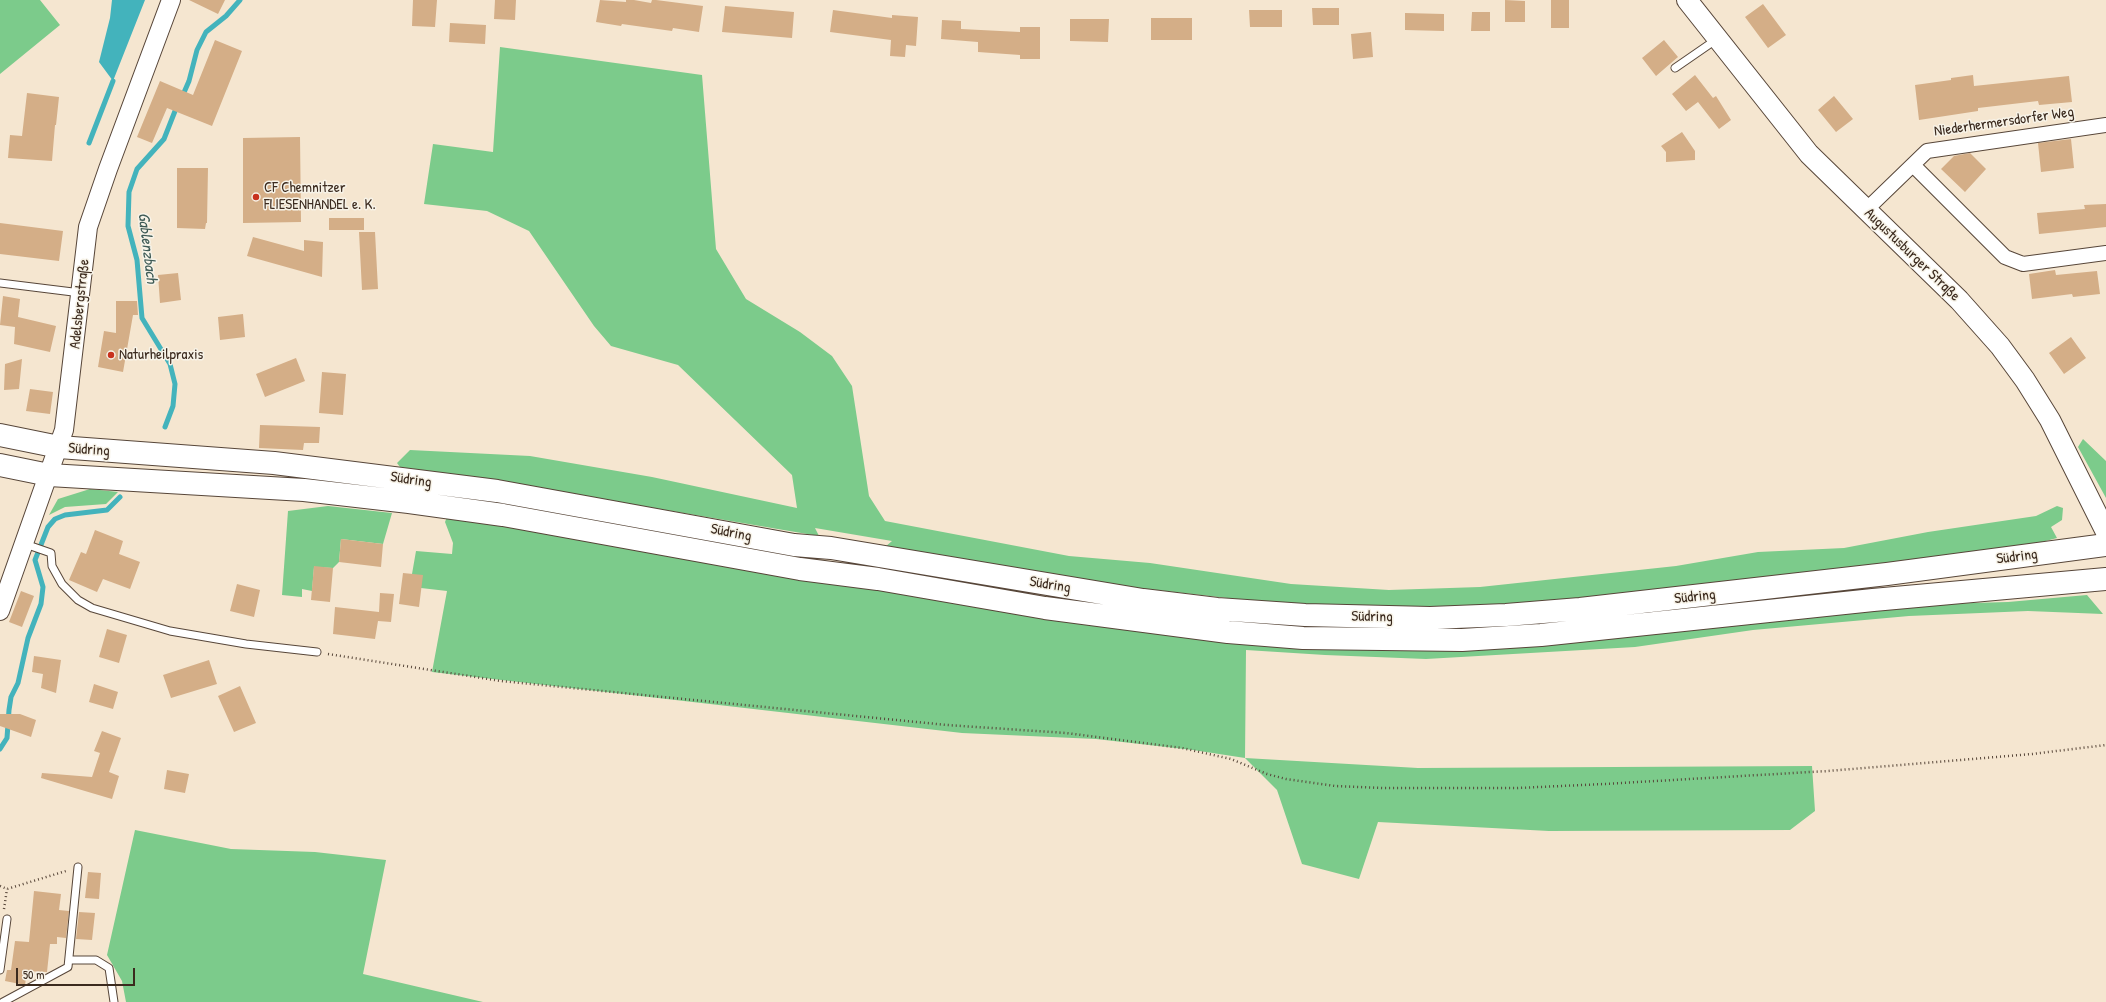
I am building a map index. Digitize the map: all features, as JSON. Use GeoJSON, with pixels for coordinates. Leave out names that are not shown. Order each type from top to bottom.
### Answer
{"type":"FeatureCollection","features":[{"type":"Feature","properties":{"kind":"main road","name":"Augustusburger Straße"},"geometry":{"type":"LineString","coordinates":[[1687,0],[1809,154],[1959,300],[2000,346],[2025,380],[2050,420],[2106,532]]}},
{"type":"Feature","properties":{"kind":"main road","name":"Südring"},"geometry":{"type":"LineString","coordinates":[[0,435],[59,447],[274,463],[400,478],[597,508],[794,545],[831,548],[1135,598],[1217,609],[1305,615],[1430,618],[1506,615],[1719,594],[2106,545]]}},
{"type":"Feature","properties":{"kind":"main road","name":"Südring"},"geometry":{"type":"LineString","coordinates":[[0,465],[49,475],[338,493],[503,515],[800,569],[878,579],[1046,608],[1206,630],[1303,638],[1462,640],[1541,635],[1873,600],[2106,579]]}},
{"type":"Feature","properties":{"kind":"street","name":"Adelsbergstraße"},"geometry":{"type":"LineString","coordinates":[[0,611],[29,545],[49,475],[64,430],[88,227],[171,0]]}},
{"type":"Feature","properties":{"kind":"street","name":"Niederhermersdorfer Weg"},"geometry":{"type":"LineString","coordinates":[[1866,210],[1927,151],[2106,125]]}},
{"type":"Feature","properties":{"kind":"street"},"geometry":{"type":"LineString","coordinates":[[1913,165],[2005,257],[2023,264],[2106,253]]}},
{"type":"Feature","properties":{"kind":"lane"},"geometry":{"type":"LineString","coordinates":[[1675,68],[1717,38]]}},
{"type":"Feature","properties":{"kind":"lane"},"geometry":{"type":"LineString","coordinates":[[0,283],[81,293]]}},
{"type":"Feature","properties":{"kind":"lane"},"geometry":{"type":"LineString","coordinates":[[29,545],[51,553],[52,566],[62,584],[78,600],[92,608],[170,631],[246,644],[317,652]]}},
{"type":"Feature","properties":{"kind":"lane"},"geometry":{"type":"LineString","coordinates":[[3,1002],[68,967],[70,960],[78,867]]}},
{"type":"Feature","properties":{"kind":"lane"},"geometry":{"type":"LineString","coordinates":[[0,970],[7,919]]}},
{"type":"Feature","properties":{"kind":"lane"},"geometry":{"type":"LineString","coordinates":[[70,960],[96,960],[110,968],[114,1002]]}},
{"type":"Feature","properties":{"kind":"path"},"geometry":{"type":"LineString","coordinates":[[317,652],[509,681],[905,721],[1066,733],[1182,748],[1231,758],[1267,774],[1286,779],[1342,786],[1383,788],[1518,788],[1722,778],[2032,754],[2106,745]]}},
{"type":"Feature","properties":{"kind":"path"},"geometry":{"type":"LineString","coordinates":[[0,886],[7,889],[78,867]]}},
{"type":"Feature","properties":{"kind":"path"},"geometry":{"type":"LineString","coordinates":[[7,889],[3,912],[7,919]]}},
{"type":"Feature","properties":{"kind":"green space"},"geometry":{"type":"Polygon","coordinates":[[[0,0],[40,0],[60,25],[0,74],[0,0]]]}},
{"type":"Feature","properties":{"kind":"green space"},"geometry":{"type":"Polygon","coordinates":[[[500,47],[702,75],[716,249],[746,299],[800,332],[832,356],[852,386],[869,496],[885,521],[1069,556],[1150,563],[1291,584],[1389,590],[1480,587],[1676,566],[1758,552],[1844,548],[1928,532],[2036,516],[2057,506],[2063,508],[2062,520],[2051,527],[2057,538],[2042,542],[1756,581],[1563,601],[1482,607],[1391,609],[1298,606],[1095,583],[885,547],[892,541],[815,528],[819,536],[471,477],[400,467],[397,463],[410,450],[530,456],[652,477],[797,508],[792,475],[678,365],[611,346],[594,326],[529,231],[487,211],[424,204],[433,144],[493,152],[500,47]]]}},
{"type":"Feature","properties":{"kind":"green space"},"geometry":{"type":"Polygon","coordinates":[[[2083,439],[2106,461],[2106,498],[2078,447],[2083,439]]]}},
{"type":"Feature","properties":{"kind":"green space"},"geometry":{"type":"Polygon","coordinates":[[[90,489],[118,492],[106,504],[65,507],[49,515],[58,499],[90,489]]]}},
{"type":"Feature","properties":{"kind":"green space"},"geometry":{"type":"Polygon","coordinates":[[[328,506],[392,513],[383,544],[341,539],[339,562],[333,568],[314,567],[312,591],[302,589],[302,597],[282,595],[288,511],[328,506]]]}},
{"type":"Feature","properties":{"kind":"green space"},"geometry":{"type":"Polygon","coordinates":[[[447,517],[1256,643],[1904,605],[2008,602],[2087,595],[2103,614],[2028,611],[1909,616],[1753,630],[1635,647],[1426,659],[1246,650],[1245,758],[1193,750],[1096,739],[962,733],[432,672],[447,591],[421,588],[412,574],[416,551],[452,554],[453,543],[445,522],[447,517]]]}},
{"type":"Feature","properties":{"kind":"green space"},"geometry":{"type":"Polygon","coordinates":[[[1245,758],[1418,768],[1812,766],[1815,811],[1790,830],[1549,831],[1378,822],[1359,879],[1302,864],[1277,790],[1245,758]]]}},
{"type":"Feature","properties":{"kind":"green space"},"geometry":{"type":"Polygon","coordinates":[[[135,830],[231,849],[315,852],[386,860],[363,974],[483,1002],[126,1002],[122,981],[107,955],[135,830]]]}},
{"type":"Feature","properties":{"kind":"water"},"geometry":{"type":"Polygon","coordinates":[[[112,0],[145,0],[113,81],[99,62],[110,18],[112,0]]]}},
{"type":"Feature","properties":{"kind":"building"},"geometry":{"type":"Polygon","coordinates":[[[189,0],[225,0],[218,14],[189,0]]]}},
{"type":"Feature","properties":{"kind":"building"},"geometry":{"type":"Polygon","coordinates":[[[413,0],[437,0],[435,27],[412,26],[413,0]]]}},
{"type":"Feature","properties":{"kind":"building"},"geometry":{"type":"Polygon","coordinates":[[[495,0],[516,0],[515,20],[494,19],[495,0]]]}},
{"type":"Feature","properties":{"kind":"building"},"geometry":{"type":"Polygon","coordinates":[[[600,0],[626,2],[626,0],[634,0],[651,3],[652,0],[656,0],[703,6],[699,32],[673,28],[672,31],[596,22],[600,0]]]}},
{"type":"Feature","properties":{"kind":"building"},"geometry":{"type":"Polygon","coordinates":[[[1505,0],[1525,1],[1525,22],[1505,22],[1505,0]]]}},
{"type":"Feature","properties":{"kind":"building"},"geometry":{"type":"Polygon","coordinates":[[[1551,0],[1569,0],[1569,28],[1551,28],[1551,0]]]}},
{"type":"Feature","properties":{"kind":"building"},"geometry":{"type":"Polygon","coordinates":[[[1763,4],[1786,35],[1768,48],[1745,17],[1763,4]]]}},
{"type":"Feature","properties":{"kind":"building"},"geometry":{"type":"Polygon","coordinates":[[[725,6],[794,12],[792,38],[722,32],[725,6]]]}},
{"type":"Feature","properties":{"kind":"building"},"geometry":{"type":"Polygon","coordinates":[[[1312,8],[1339,8],[1339,25],[1313,25],[1312,8]]]}},
{"type":"Feature","properties":{"kind":"building"},"geometry":{"type":"Polygon","coordinates":[[[833,10],[892,18],[892,15],[918,17],[916,46],[906,45],[905,57],[890,56],[891,40],[830,32],[833,10]]]}},
{"type":"Feature","properties":{"kind":"building"},"geometry":{"type":"Polygon","coordinates":[[[1249,10],[1282,10],[1282,27],[1250,27],[1249,10]]]}},
{"type":"Feature","properties":{"kind":"building"},"geometry":{"type":"Polygon","coordinates":[[[1472,12],[1490,12],[1490,31],[1471,31],[1472,12]]]}},
{"type":"Feature","properties":{"kind":"building"},"geometry":{"type":"Polygon","coordinates":[[[1405,13],[1444,14],[1444,31],[1405,30],[1405,13]]]}},
{"type":"Feature","properties":{"kind":"building"},"geometry":{"type":"Polygon","coordinates":[[[1151,18],[1192,18],[1192,40],[1151,40],[1151,18]]]}},
{"type":"Feature","properties":{"kind":"building"},"geometry":{"type":"Polygon","coordinates":[[[1070,19],[1109,19],[1108,42],[1070,41],[1070,19]]]}},
{"type":"Feature","properties":{"kind":"building"},"geometry":{"type":"Polygon","coordinates":[[[942,20],[961,21],[961,29],[1020,32],[1020,27],[1040,27],[1040,59],[1020,59],[1020,55],[978,52],[978,42],[941,39],[942,20]]]}},
{"type":"Feature","properties":{"kind":"building"},"geometry":{"type":"Polygon","coordinates":[[[450,23],[486,25],[485,44],[449,42],[450,23]]]}},
{"type":"Feature","properties":{"kind":"building"},"geometry":{"type":"Polygon","coordinates":[[[1371,32],[1373,57],[1353,59],[1351,34],[1371,32]]]}},
{"type":"Feature","properties":{"kind":"building"},"geometry":{"type":"Polygon","coordinates":[[[215,40],[242,51],[212,126],[167,108],[152,143],[137,137],[160,81],[193,95],[215,40]]]}},
{"type":"Feature","properties":{"kind":"building"},"geometry":{"type":"Polygon","coordinates":[[[1664,40],[1678,57],[1656,76],[1642,58],[1664,40]]]}},
{"type":"Feature","properties":{"kind":"building"},"geometry":{"type":"Polygon","coordinates":[[[1695,75],[1713,98],[1716,96],[1731,120],[1719,129],[1698,102],[1686,111],[1672,94],[1695,75]]]}},
{"type":"Feature","properties":{"kind":"building"},"geometry":{"type":"Polygon","coordinates":[[[1973,75],[1974,86],[2069,76],[2072,102],[2039,105],[2038,101],[1978,108],[1978,111],[1919,120],[1915,85],[1973,75]]]}},
{"type":"Feature","properties":{"kind":"building"},"geometry":{"type":"Polygon","coordinates":[[[27,93],[59,97],[52,161],[8,158],[10,135],[22,136],[27,93]]]}},
{"type":"Feature","properties":{"kind":"building"},"geometry":{"type":"Polygon","coordinates":[[[1834,96],[1853,119],[1836,132],[1818,110],[1834,96]]]}},
{"type":"Feature","properties":{"kind":"building"},"geometry":{"type":"Polygon","coordinates":[[[1682,132],[1695,151],[1695,160],[1666,162],[1666,152],[1661,146],[1682,132]]]}},
{"type":"Feature","properties":{"kind":"building"},"geometry":{"type":"Polygon","coordinates":[[[300,137],[301,222],[243,223],[243,138],[300,137]]]}},
{"type":"Feature","properties":{"kind":"building"},"geometry":{"type":"Polygon","coordinates":[[[2071,139],[2074,168],[2041,172],[2038,143],[2071,139]]]}},
{"type":"Feature","properties":{"kind":"building"},"geometry":{"type":"Polygon","coordinates":[[[1970,153],[1986,169],[1965,192],[1941,169],[1954,156],[1970,153]]]}},
{"type":"Feature","properties":{"kind":"building"},"geometry":{"type":"Polygon","coordinates":[[[177,168],[208,168],[207,223],[205,229],[177,228],[177,168]]]}},
{"type":"Feature","properties":{"kind":"building"},"geometry":{"type":"Polygon","coordinates":[[[2106,204],[2106,227],[2039,234],[2037,213],[2085,209],[2084,205],[2106,204]]]}},
{"type":"Feature","properties":{"kind":"building"},"geometry":{"type":"Polygon","coordinates":[[[329,218],[364,218],[364,230],[329,230],[329,218]]]}},
{"type":"Feature","properties":{"kind":"building"},"geometry":{"type":"Polygon","coordinates":[[[0,223],[63,231],[59,261],[0,254],[0,223]]]}},
{"type":"Feature","properties":{"kind":"building"},"geometry":{"type":"Polygon","coordinates":[[[359,232],[375,232],[378,289],[362,290],[359,232]]]}},
{"type":"Feature","properties":{"kind":"building"},"geometry":{"type":"Polygon","coordinates":[[[253,237],[304,251],[304,240],[323,242],[322,277],[247,256],[253,237]]]}},
{"type":"Feature","properties":{"kind":"building"},"geometry":{"type":"Polygon","coordinates":[[[2055,270],[2056,275],[2097,271],[2100,294],[2073,297],[2072,294],[2032,299],[2029,274],[2055,270]]]}},
{"type":"Feature","properties":{"kind":"building"},"geometry":{"type":"Polygon","coordinates":[[[178,273],[181,300],[160,303],[158,275],[178,273]]]}},
{"type":"Feature","properties":{"kind":"building"},"geometry":{"type":"Polygon","coordinates":[[[3,296],[20,299],[18,317],[56,326],[50,352],[14,344],[15,327],[0,325],[3,296]]]}},
{"type":"Feature","properties":{"kind":"building"},"geometry":{"type":"Polygon","coordinates":[[[116,301],[137,301],[138,315],[133,315],[123,372],[98,367],[104,331],[116,333],[116,301]]]}},
{"type":"Feature","properties":{"kind":"building"},"geometry":{"type":"Polygon","coordinates":[[[243,314],[245,337],[220,340],[218,317],[243,314]]]}},
{"type":"Feature","properties":{"kind":"building"},"geometry":{"type":"Polygon","coordinates":[[[2071,337],[2086,358],[2064,374],[2049,353],[2071,337]]]}},
{"type":"Feature","properties":{"kind":"building"},"geometry":{"type":"Polygon","coordinates":[[[296,358],[305,381],[265,397],[256,374],[296,358]]]}},
{"type":"Feature","properties":{"kind":"building"},"geometry":{"type":"Polygon","coordinates":[[[22,359],[19,389],[4,390],[5,364],[22,359]]]}},
{"type":"Feature","properties":{"kind":"building"},"geometry":{"type":"Polygon","coordinates":[[[322,372],[346,374],[343,415],[319,413],[322,372]]]}},
{"type":"Feature","properties":{"kind":"building"},"geometry":{"type":"Polygon","coordinates":[[[30,389],[53,392],[50,414],[26,411],[30,389]]]}},
{"type":"Feature","properties":{"kind":"building"},"geometry":{"type":"Polygon","coordinates":[[[260,425],[320,427],[319,443],[304,443],[303,450],[259,448],[260,425]]]}},
{"type":"Feature","properties":{"kind":"building"},"geometry":{"type":"Polygon","coordinates":[[[95,530],[123,541],[119,554],[140,562],[130,589],[103,579],[97,592],[69,580],[81,552],[86,554],[95,530]]]}},
{"type":"Feature","properties":{"kind":"building"},"geometry":{"type":"Polygon","coordinates":[[[341,539],[383,544],[381,567],[339,562],[341,539]]]}},
{"type":"Feature","properties":{"kind":"building"},"geometry":{"type":"Polygon","coordinates":[[[314,566],[333,568],[330,602],[311,600],[314,566]]]}},
{"type":"Feature","properties":{"kind":"building"},"geometry":{"type":"Polygon","coordinates":[[[403,573],[423,575],[419,607],[399,604],[403,573]]]}},
{"type":"Feature","properties":{"kind":"building"},"geometry":{"type":"Polygon","coordinates":[[[237,584],[260,590],[254,617],[230,611],[237,584]]]}},
{"type":"Feature","properties":{"kind":"building"},"geometry":{"type":"Polygon","coordinates":[[[21,591],[34,596],[22,627],[9,622],[21,591]]]}},
{"type":"Feature","properties":{"kind":"building"},"geometry":{"type":"Polygon","coordinates":[[[380,593],[394,594],[391,622],[378,621],[375,639],[333,634],[335,607],[379,612],[380,593]]]}},
{"type":"Feature","properties":{"kind":"building"},"geometry":{"type":"Polygon","coordinates":[[[107,629],[127,635],[119,663],[99,657],[107,629]]]}},
{"type":"Feature","properties":{"kind":"building"},"geometry":{"type":"Polygon","coordinates":[[[34,656],[61,660],[56,693],[41,688],[43,674],[32,672],[34,656]]]}},
{"type":"Feature","properties":{"kind":"building"},"geometry":{"type":"Polygon","coordinates":[[[209,660],[217,684],[171,698],[163,675],[209,660]]]}},
{"type":"Feature","properties":{"kind":"building"},"geometry":{"type":"Polygon","coordinates":[[[94,684],[118,692],[113,709],[89,702],[94,684]]]}},
{"type":"Feature","properties":{"kind":"building"},"geometry":{"type":"Polygon","coordinates":[[[240,686],[256,723],[234,732],[218,696],[240,686]]]}},
{"type":"Feature","properties":{"kind":"building"},"geometry":{"type":"Polygon","coordinates":[[[0,714],[20,714],[36,720],[31,737],[0,726],[0,714]]]}},
{"type":"Feature","properties":{"kind":"building"},"geometry":{"type":"Polygon","coordinates":[[[102,731],[121,738],[109,772],[119,776],[112,799],[41,778],[42,773],[92,777],[100,753],[94,751],[102,731]]]}},
{"type":"Feature","properties":{"kind":"building"},"geometry":{"type":"Polygon","coordinates":[[[167,770],[189,774],[185,793],[164,789],[167,770]]]}},
{"type":"Feature","properties":{"kind":"building"},"geometry":{"type":"Polygon","coordinates":[[[88,872],[101,873],[99,899],[85,898],[88,872]]]}},
{"type":"Feature","properties":{"kind":"building"},"geometry":{"type":"Polygon","coordinates":[[[34,891],[61,894],[59,910],[69,911],[66,938],[57,937],[57,944],[50,944],[47,972],[27,971],[25,985],[5,981],[7,970],[11,970],[15,941],[29,942],[34,891]]]}},
{"type":"Feature","properties":{"kind":"building"},"geometry":{"type":"Polygon","coordinates":[[[79,912],[95,913],[92,940],[76,939],[79,912]]]}},
{"type":"Feature","properties":{"kind":"waterway","name":"Gablenzbach"},"geometry":{"type":"LineString","coordinates":[[182,97],[189,81],[197,50],[206,32],[226,16],[240,0]]}},
{"type":"Feature","properties":{"kind":"waterway"},"geometry":{"type":"LineString","coordinates":[[89,143],[113,81]]}},
{"type":"Feature","properties":{"kind":"waterway","name":"Gablenzbach"},"geometry":{"type":"LineString","coordinates":[[165,427],[173,406],[175,384],[170,364],[142,318],[137,260],[128,226],[129,192],[137,169],[164,139],[177,106]]}},
{"type":"Feature","properties":{"kind":"waterway","name":"Gablenzbach"},"geometry":{"type":"LineString","coordinates":[[0,749],[7,738],[11,697],[18,683],[28,638],[41,604],[43,587],[35,560],[48,527],[55,519],[65,515],[107,510],[120,497]]}},
{"type":"Feature","properties":{"kind":"place","name":"CF Chemnitzer FLIESENHANDEL e. K."},"geometry":{"type":"Point","coordinates":[256,197]}},
{"type":"Feature","properties":{"kind":"place","name":"Naturheilpraxis"},"geometry":{"type":"Point","coordinates":[111,355]}}]}
